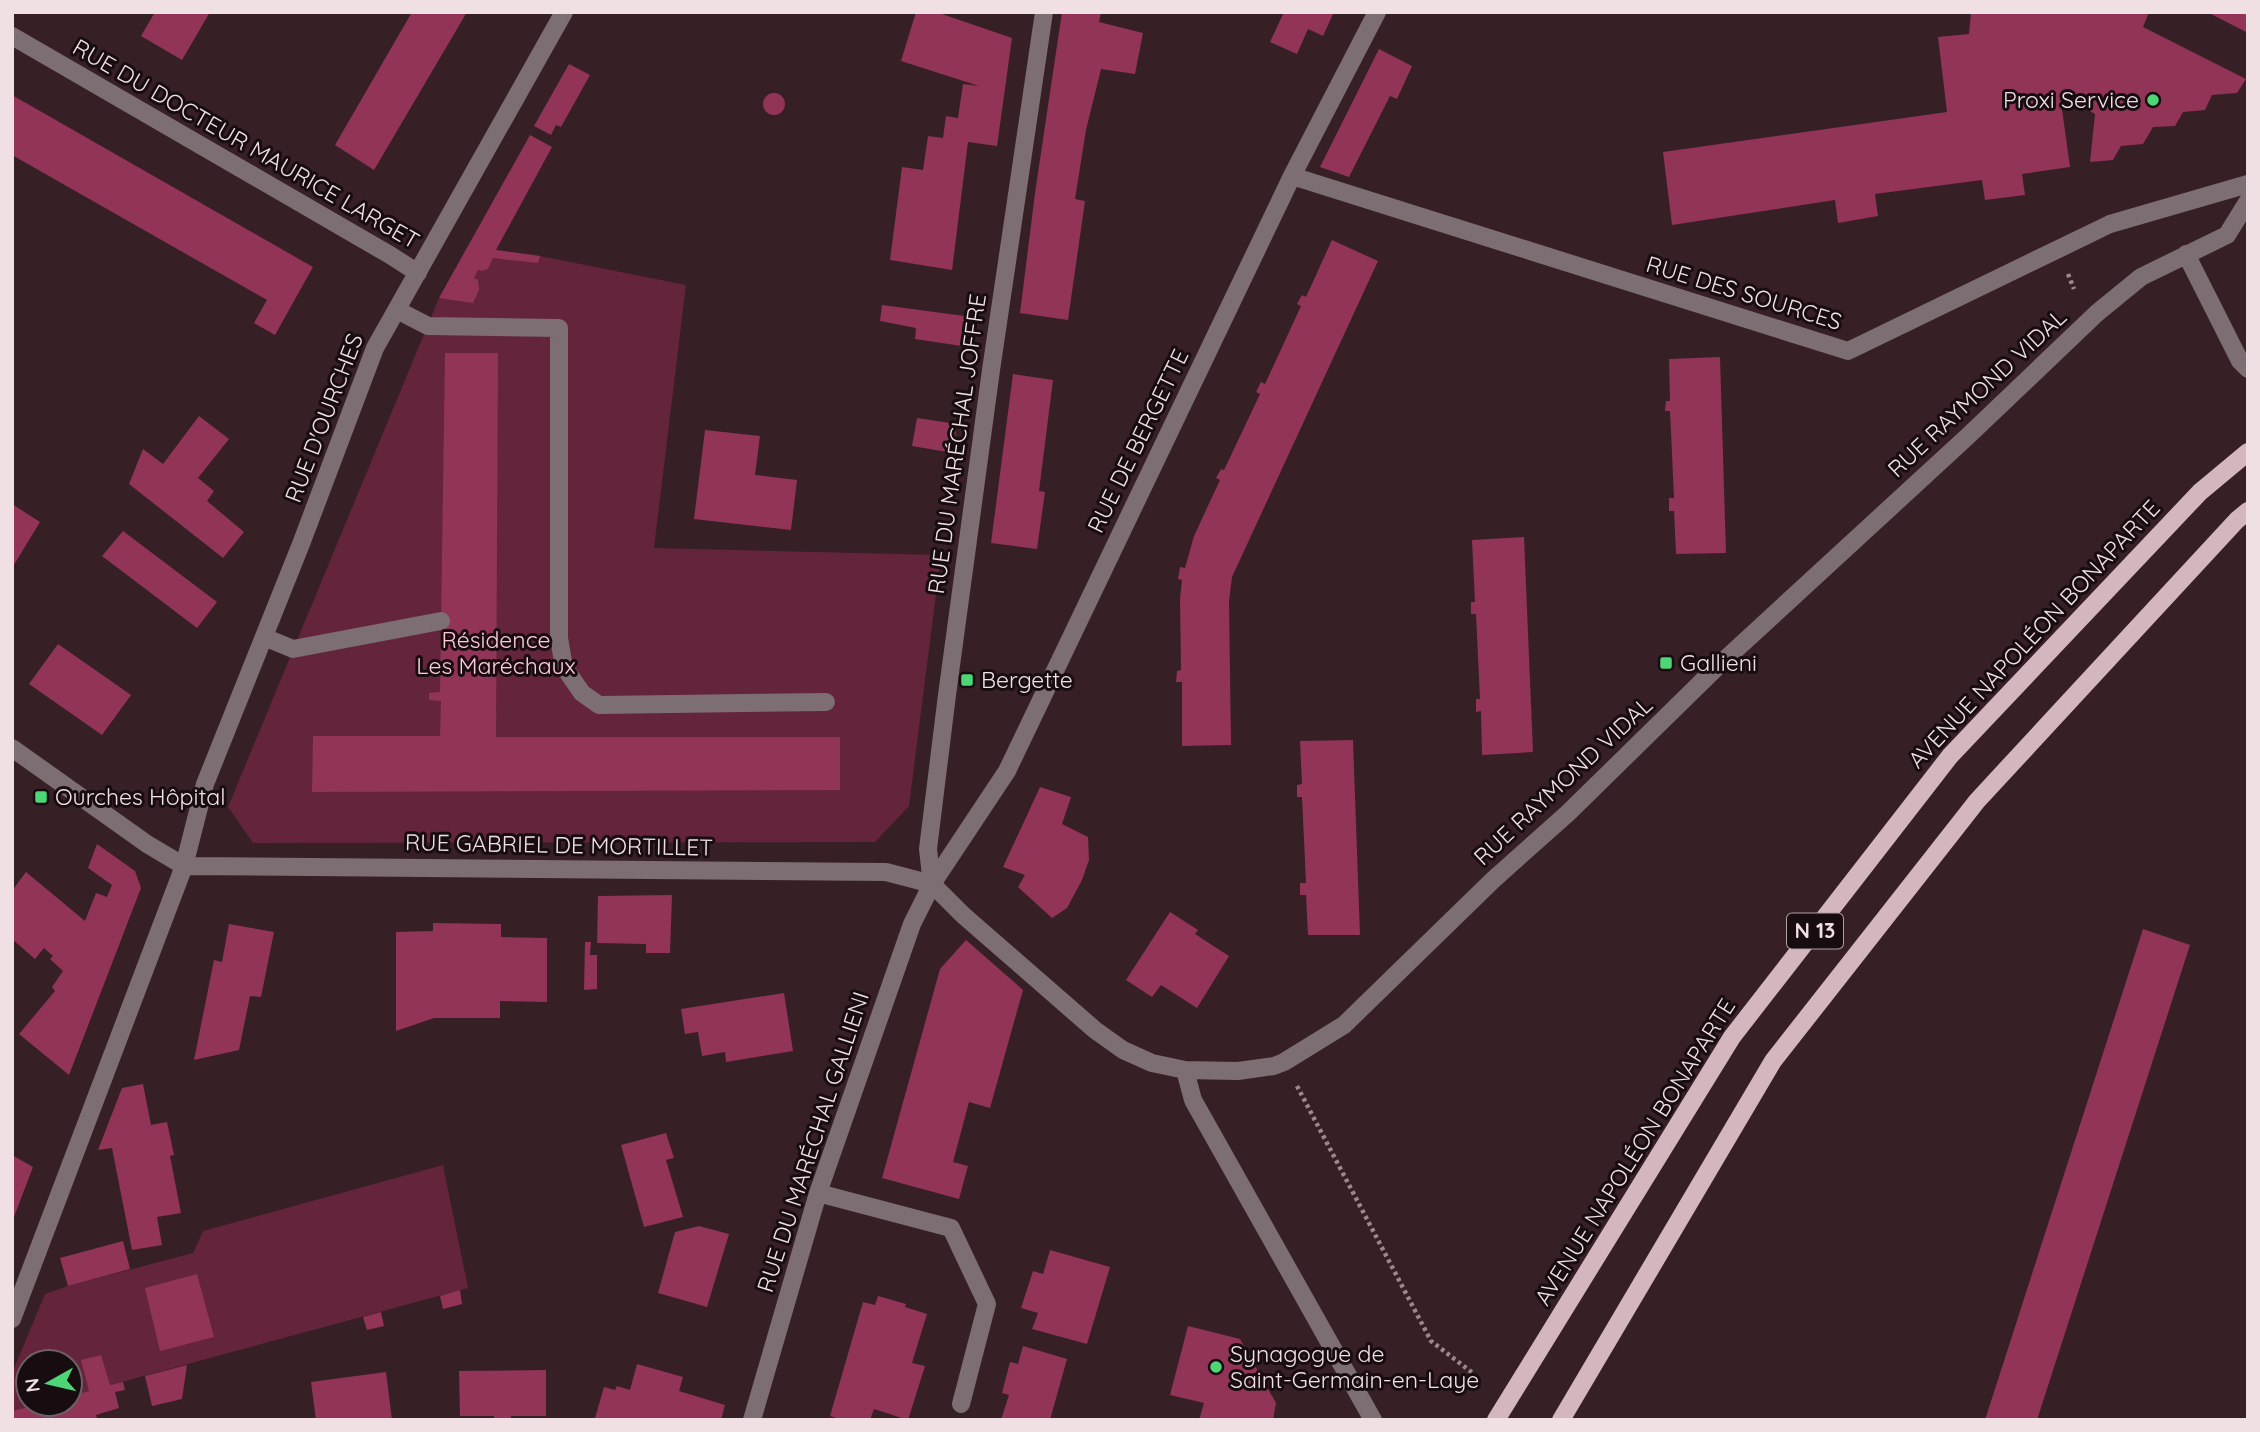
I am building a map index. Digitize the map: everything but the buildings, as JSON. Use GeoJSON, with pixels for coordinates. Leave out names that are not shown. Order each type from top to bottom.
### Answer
{"type":"FeatureCollection","features":[{"type":"Feature","properties":{"kind":"main road","name":"AVENUE NAPOLÉON BONAPARTE"},"geometry":{"type":"LineString","coordinates":[[1496,1420],[1732,1037],[1950,756],[2200,492],[2248,452]]}},
{"type":"Feature","properties":{"kind":"main road","name":"N 13"},"geometry":{"type":"LineString","coordinates":[[1561,1420],[1773,1061],[1977,801],[2242,515]]}},
{"type":"Feature","properties":{"kind":"street","name":"RUE D'OURCHES"},"geometry":{"type":"LineString","coordinates":[[12,1319],[184,866],[205,784],[301,544],[375,348],[564,12]]}},
{"type":"Feature","properties":{"kind":"street","name":"RUE DU MARÉCHAL JOFFRE"},"geometry":{"type":"LineString","coordinates":[[932,884],[928,849],[947,695],[1044,12]]}},
{"type":"Feature","properties":{"kind":"street","name":"RUE DE BERGETTE"},"geometry":{"type":"LineString","coordinates":[[932,884],[1007,771],[1292,176],[1377,12]]}},
{"type":"Feature","properties":{"kind":"street","name":"RUE DU DOCTEUR MAURICE LARGET"},"geometry":{"type":"LineString","coordinates":[[12,36],[418,273]]}},
{"type":"Feature","properties":{"kind":"street","name":"RUE DES SOURCES"},"geometry":{"type":"LineString","coordinates":[[1292,176],[1848,351],[2110,224],[2248,184]]}},
{"type":"Feature","properties":{"kind":"street","name":"RUE RAYMOND VIDAL"},"geometry":{"type":"LineString","coordinates":[[932,884],[963,915],[1094,1031],[1123,1051],[1152,1063],[1185,1070],[1238,1071],[1284,1062],[1345,1025],[1719,665],[1968,436],[2097,313],[2141,277],[2227,235],[2248,201]]}},
{"type":"Feature","properties":{"kind":"street"},"geometry":{"type":"LineString","coordinates":[[2186,254],[2240,361],[2248,369]]}},
{"type":"Feature","properties":{"kind":"street"},"geometry":{"type":"LineString","coordinates":[[397,310],[428,326],[559,328],[559,638],[564,667],[582,693],[600,705],[826,702]]}},
{"type":"Feature","properties":{"kind":"street"},"geometry":{"type":"LineString","coordinates":[[264,637],[293,649],[441,621]]}},
{"type":"Feature","properties":{"kind":"street"},"geometry":{"type":"LineString","coordinates":[[12,748],[147,844],[184,866]]}},
{"type":"Feature","properties":{"kind":"street","name":"RUE GABRIEL DE MORTILLET"},"geometry":{"type":"LineString","coordinates":[[184,866],[886,872],[932,884]]}},
{"type":"Feature","properties":{"kind":"street","name":"RUE DU MARÉCHAL GALLIENI"},"geometry":{"type":"LineString","coordinates":[[752,1420],[818,1193],[912,924],[932,884]]}},
{"type":"Feature","properties":{"kind":"street"},"geometry":{"type":"LineString","coordinates":[[1185,1070],[1193,1100],[1373,1420]]}},
{"type":"Feature","properties":{"kind":"street"},"geometry":{"type":"LineString","coordinates":[[818,1193],[951,1228],[987,1304],[961,1404]]}},
{"type":"Feature","properties":{"kind":"path"},"geometry":{"type":"LineString","coordinates":[[1284,1062],[1431,1341],[1474,1374]]}},
{"type":"Feature","properties":{"kind":"green space","name":"Résidence Les Maréchaux"},"geometry":{"type":"Polygon","coordinates":[[[468,246],[540,256],[686,285],[654,548],[941,555],[909,806],[875,842],[253,843],[228,807],[439,298],[468,246]]]}},
{"type":"Feature","properties":{"kind":"green space"},"geometry":{"type":"Polygon","coordinates":[[[443,1165],[468,1288],[84,1392],[84,1348],[22,1348],[45,1294],[193,1253],[203,1231],[443,1165]]]}},
{"type":"Feature","properties":{"kind":"green space"},"geometry":{"type":"Polygon","coordinates":[[[14,1368],[12,1411],[12,1373],[14,1368]]]}},
{"type":"Feature","properties":{"kind":"place","name":"Proxi Service"},"geometry":{"type":"Point","coordinates":[2153,100]}},
{"type":"Feature","properties":{"kind":"place","name":"Gallieni"},"geometry":{"type":"Point","coordinates":[1666,663]}},
{"type":"Feature","properties":{"kind":"place","name":"Bergette"},"geometry":{"type":"Point","coordinates":[967,680]}},
{"type":"Feature","properties":{"kind":"place","name":"Ourches Hôpital"},"geometry":{"type":"Point","coordinates":[41,797]}},
{"type":"Feature","properties":{"kind":"place","name":"Synagogue de Saint-Germain-en-Laye"},"geometry":{"type":"Point","coordinates":[1216,1367]}}]}
